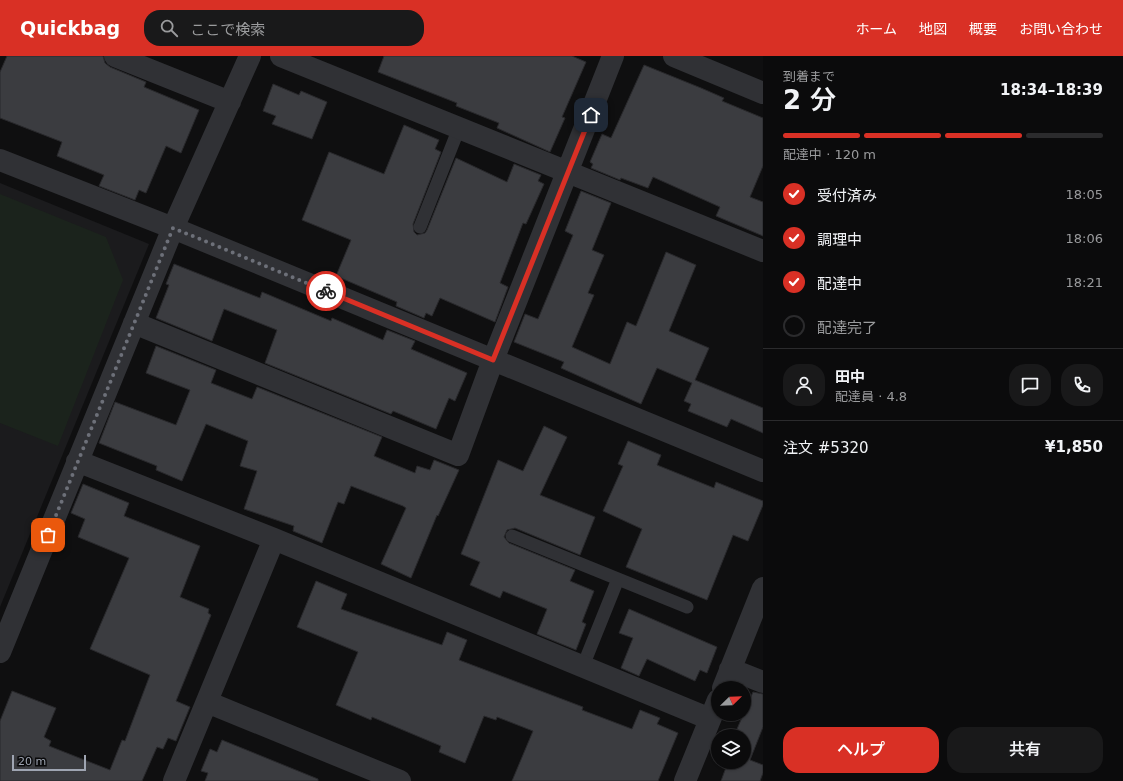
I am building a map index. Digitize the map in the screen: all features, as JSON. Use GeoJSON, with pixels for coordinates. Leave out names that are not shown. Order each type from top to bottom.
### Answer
{"type":"FeatureCollection","features":[{"type":"Feature","properties":{"kind":"street"},"geometry":{"type":"LineString","coordinates":[[115,56],[230,102]]}},
{"type":"Feature","properties":{"kind":"street"},"geometry":{"type":"LineString","coordinates":[[0,652],[173,228],[250,56]]}},
{"type":"Feature","properties":{"kind":"street"},"geometry":{"type":"LineString","coordinates":[[281,56],[763,251]]}},
{"type":"Feature","properties":{"kind":"street"},"geometry":{"type":"LineString","coordinates":[[134,323],[458,455],[493,360],[613,56]]}},
{"type":"Feature","properties":{"kind":"street"},"geometry":{"type":"LineString","coordinates":[[674,56],[763,93]]}},
{"type":"Feature","properties":{"kind":"street"},"geometry":{"type":"LineString","coordinates":[[0,160],[173,228],[763,471]]}},
{"type":"Feature","properties":{"kind":"street"},"geometry":{"type":"LineString","coordinates":[[77,461],[274,539],[583,666],[711,708]]}},
{"type":"Feature","properties":{"kind":"street"},"geometry":{"type":"LineString","coordinates":[[174,781],[208,702],[274,539]]}},
{"type":"Feature","properties":{"kind":"street"},"geometry":{"type":"LineString","coordinates":[[763,588],[726,678],[763,682]]}},
{"type":"Feature","properties":{"kind":"street"},"geometry":{"type":"LineString","coordinates":[[208,702],[400,781]]}},
{"type":"Feature","properties":{"kind":"street"},"geometry":{"type":"LineString","coordinates":[[685,781],[711,716]]}},
{"type":"Feature","properties":{"kind":"lane"},"geometry":{"type":"LineString","coordinates":[[420,227],[459,128]]}},
{"type":"Feature","properties":{"kind":"lane"},"geometry":{"type":"LineString","coordinates":[[512,536],[687,607]]}},
{"type":"Feature","properties":{"kind":"lane"},"geometry":{"type":"LineString","coordinates":[[583,666],[618,579]]}},
{"type":"Feature","properties":{"kind":"shaded area"},"geometry":{"type":"Polygon","coordinates":[[[0,183],[149,244],[0,607],[0,183]]]}},
{"type":"Feature","properties":{"kind":"shaded area"},"geometry":{"type":"Polygon","coordinates":[[[0,194],[106,237],[123,280],[58,446],[0,423],[0,194]]]}},
{"type":"Feature","properties":{"kind":"building"},"geometry":{"type":"Polygon","coordinates":[[[7,56],[103,56],[105,63],[110,67],[146,82],[144,87],[199,110],[181,153],[166,146],[146,193],[139,190],[135,200],[99,186],[104,175],[57,156],[62,142],[0,118],[0,72],[7,56]]]}},
{"type":"Feature","properties":{"kind":"building"},"geometry":{"type":"Polygon","coordinates":[[[384,56],[572,56],[586,62],[562,117],[565,118],[550,152],[497,128],[499,123],[456,106],[457,103],[378,72],[384,56]]]}},
{"type":"Feature","properties":{"kind":"building"},"geometry":{"type":"Polygon","coordinates":[[[644,65],[724,98],[722,101],[763,118],[763,166],[750,197],[763,202],[763,236],[716,216],[720,207],[653,177],[648,188],[621,178],[620,180],[591,168],[593,164],[590,162],[602,134],[611,138],[644,65]]]}},
{"type":"Feature","properties":{"kind":"building"},"geometry":{"type":"Polygon","coordinates":[[[273,84],[299,95],[301,91],[327,102],[312,139],[272,124],[276,116],[263,111],[273,84]]]}},
{"type":"Feature","properties":{"kind":"building"},"geometry":{"type":"Polygon","coordinates":[[[404,125],[439,140],[435,149],[441,152],[413,224],[414,232],[417,235],[425,233],[427,230],[456,158],[507,182],[514,164],[541,175],[538,181],[544,184],[526,224],[523,223],[500,283],[508,287],[495,322],[440,298],[432,316],[426,313],[424,318],[396,306],[397,302],[336,276],[351,240],[302,220],[329,152],[384,174],[404,125]]]}},
{"type":"Feature","properties":{"kind":"building"},"geometry":{"type":"Polygon","coordinates":[[[581,191],[611,203],[592,250],[604,255],[588,293],[594,295],[572,347],[610,364],[627,322],[636,326],[666,252],[696,265],[669,331],[709,348],[695,380],[763,408],[763,433],[731,419],[727,427],[688,411],[691,404],[684,401],[692,383],[657,368],[641,404],[561,368],[564,362],[514,342],[525,314],[538,319],[573,235],[565,231],[581,191]]]}},
{"type":"Feature","properties":{"kind":"building"},"geometry":{"type":"Polygon","coordinates":[[[174,264],[260,298],[262,292],[331,321],[332,318],[383,340],[387,330],[415,341],[411,349],[467,373],[455,401],[449,398],[436,429],[393,411],[391,414],[265,363],[277,330],[224,309],[212,341],[156,318],[169,285],[166,284],[174,264]]]}},
{"type":"Feature","properties":{"kind":"building"},"geometry":{"type":"Polygon","coordinates":[[[156,346],[216,370],[211,383],[252,399],[257,387],[382,437],[374,456],[415,473],[417,466],[430,470],[434,460],[459,470],[438,516],[437,515],[411,578],[381,564],[406,508],[403,506],[351,486],[344,504],[338,502],[322,543],[293,531],[294,526],[244,509],[257,471],[240,466],[248,441],[206,424],[182,481],[156,470],[157,466],[99,443],[115,402],[176,425],[190,390],[146,373],[156,346]]]}},
{"type":"Feature","properties":{"kind":"building"},"geometry":{"type":"Polygon","coordinates":[[[544,426],[567,437],[540,495],[595,517],[580,555],[515,528],[507,530],[504,537],[509,543],[575,570],[570,581],[594,591],[582,622],[586,624],[576,650],[537,634],[547,609],[503,591],[500,598],[470,585],[480,562],[461,554],[498,460],[523,471],[544,426]]]}},
{"type":"Feature","properties":{"kind":"building"},"geometry":{"type":"Polygon","coordinates":[[[628,441],[661,455],[657,465],[714,488],[716,482],[763,501],[763,505],[748,541],[733,535],[707,600],[626,567],[642,529],[603,511],[623,466],[618,464],[628,441]]]}},
{"type":"Feature","properties":{"kind":"building"},"geometry":{"type":"Polygon","coordinates":[[[83,484],[129,503],[124,516],[200,546],[180,597],[209,609],[208,613],[211,615],[176,701],[190,707],[176,741],[168,738],[163,749],[157,747],[142,781],[0,781],[0,721],[12,691],[56,708],[44,737],[51,741],[49,746],[110,770],[122,740],[125,741],[150,675],[90,649],[129,558],[78,537],[85,519],[71,513],[83,484]]]}},
{"type":"Feature","properties":{"kind":"building"},"geometry":{"type":"Polygon","coordinates":[[[316,581],[347,594],[341,609],[442,645],[447,632],[467,640],[459,660],[583,707],[582,710],[632,729],[640,710],[660,718],[657,724],[678,733],[658,781],[512,781],[533,731],[497,717],[496,720],[484,716],[465,763],[439,752],[441,746],[372,717],[371,720],[336,705],[358,652],[297,627],[316,581]]]}},
{"type":"Feature","properties":{"kind":"building"},"geometry":{"type":"Polygon","coordinates":[[[629,609],[717,647],[707,673],[700,670],[695,681],[647,659],[639,676],[621,668],[633,638],[619,633],[629,609]]]}},
{"type":"Feature","properties":{"kind":"building"},"geometry":{"type":"Polygon","coordinates":[[[753,692],[763,694],[763,727],[751,757],[751,729],[737,729],[740,721],[751,721],[751,697],[753,692]]]}},
{"type":"Feature","properties":{"kind":"building"},"geometry":{"type":"Polygon","coordinates":[[[222,740],[318,779],[318,781],[205,781],[208,773],[201,771],[210,749],[217,752],[222,740]]]}},
{"type":"Feature","properties":{"kind":"building"},"geometry":{"type":"Polygon","coordinates":[[[751,760],[763,765],[763,773],[760,781],[721,781],[725,769],[751,769],[751,760]]]}},
{"type":"Feature","properties":{"kind":"way so far"},"geometry":{"type":"LineString","coordinates":[[48,535],[173,228],[326,291]]}},
{"type":"Feature","properties":{"kind":"route"},"geometry":{"type":"LineString","coordinates":[[326,291],[493,360],[591,115]]}}]}
